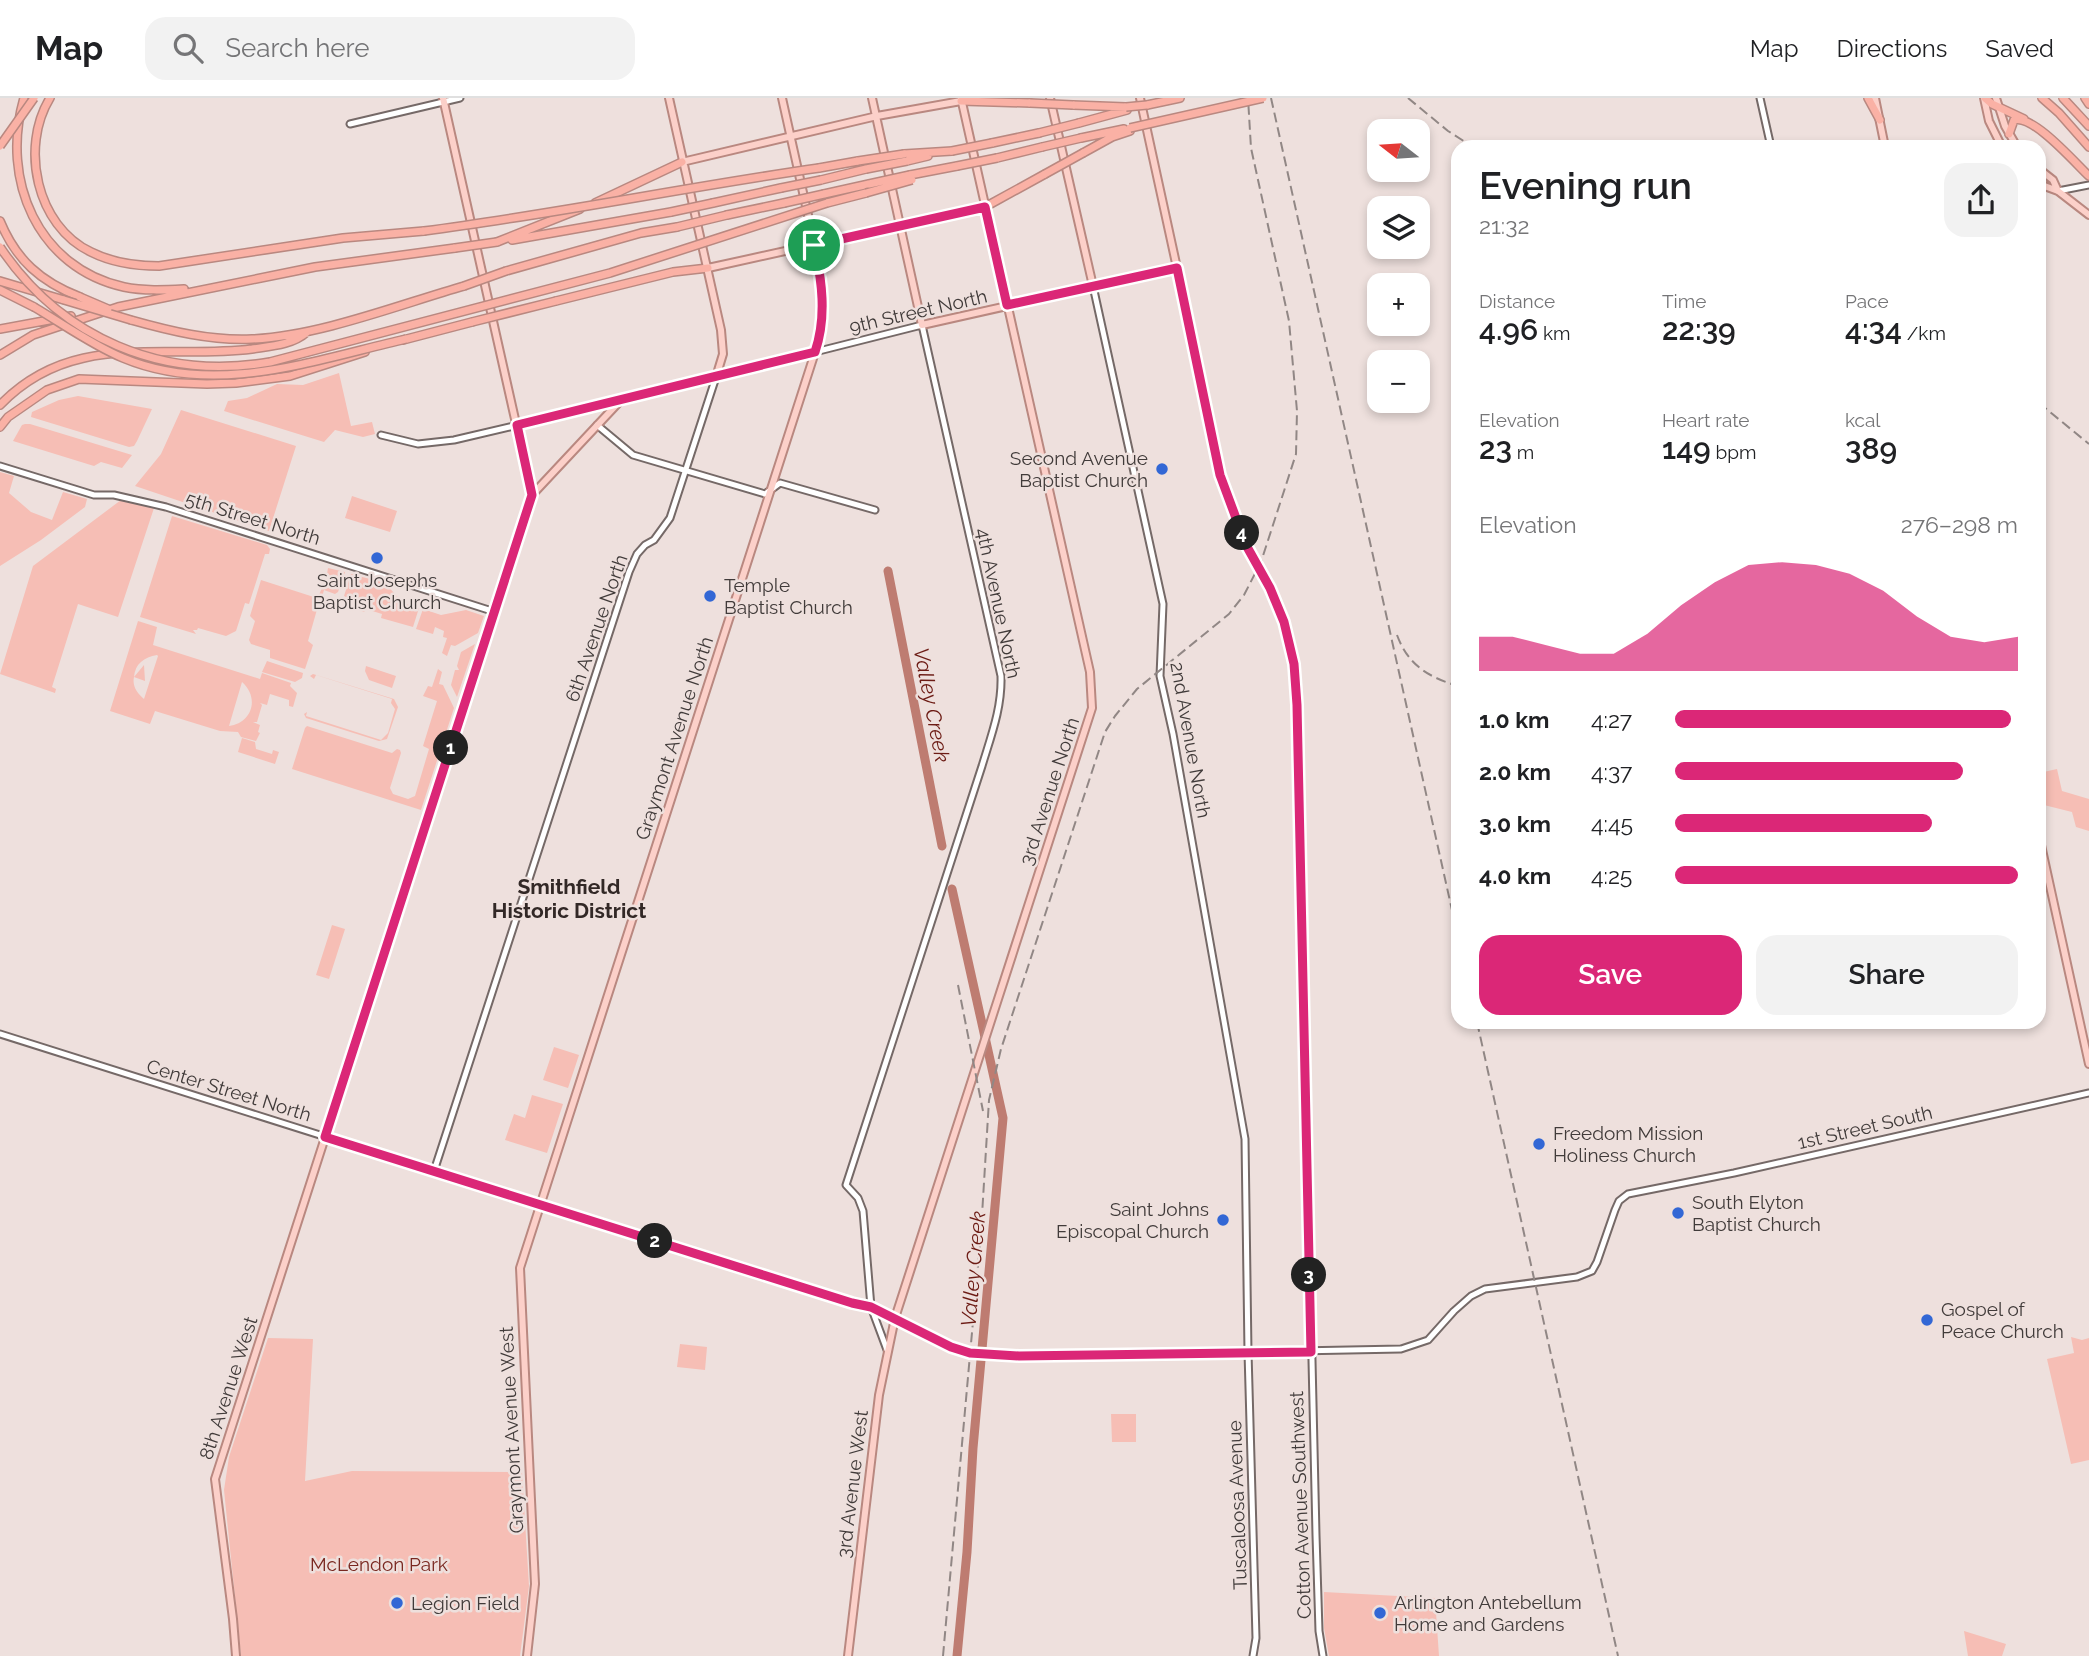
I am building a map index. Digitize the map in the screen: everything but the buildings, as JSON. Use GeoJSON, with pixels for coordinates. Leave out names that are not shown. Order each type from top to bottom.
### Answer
{"type":"FeatureCollection","features":[{"type":"Feature","properties":{"kind":"highway"},"geometry":{"type":"LineString","coordinates":[[24,98],[16,131],[16,174],[30,215],[47,241],[82,270],[110,283],[138,289],[202,288]]}},
{"type":"Feature","properties":{"kind":"highway"},"geometry":{"type":"LineString","coordinates":[[0,146],[34,98]]}},
{"type":"Feature","properties":{"kind":"highway"},"geometry":{"type":"LineString","coordinates":[[50,98],[39,122],[34,148],[36,177],[53,216],[69,236],[90,252],[131,265],[159,266],[343,238],[512,220],[700,185],[858,161],[905,158],[1039,133],[1126,108],[1180,98]]}},
{"type":"Feature","properties":{"kind":"highway"},"geometry":{"type":"LineString","coordinates":[[985,207],[1130,129],[1263,98]]}},
{"type":"Feature","properties":{"kind":"highway"},"geometry":{"type":"LineString","coordinates":[[1868,98],[1880,120]]}},
{"type":"Feature","properties":{"kind":"highway"},"geometry":{"type":"LineString","coordinates":[[1984,98],[1997,102],[2026,120],[2054,142],[2089,176]]}},
{"type":"Feature","properties":{"kind":"highway"},"geometry":{"type":"LineString","coordinates":[[2042,98],[2089,147]]}},
{"type":"Feature","properties":{"kind":"highway"},"geometry":{"type":"LineString","coordinates":[[2063,98],[2089,126]]}},
{"type":"Feature","properties":{"kind":"highway"},"geometry":{"type":"LineString","coordinates":[[2085,98],[2089,104]]}},
{"type":"Feature","properties":{"kind":"highway"},"geometry":{"type":"LineString","coordinates":[[961,99],[1126,108]]}},
{"type":"Feature","properties":{"kind":"highway"},"geometry":{"type":"LineString","coordinates":[[2009,134],[2014,120],[2026,120]]}},
{"type":"Feature","properties":{"kind":"highway"},"geometry":{"type":"LineString","coordinates":[[0,247],[19,273],[54,308],[107,343],[174,363],[235,368],[270,362],[610,273],[946,168],[1130,129]]}},
{"type":"Feature","properties":{"kind":"highway"},"geometry":{"type":"LineString","coordinates":[[0,328],[96,313],[202,288],[315,267],[497,242],[671,212],[821,180],[905,158]]}},
{"type":"Feature","properties":{"kind":"highway"},"geometry":{"type":"LineString","coordinates":[[497,242],[597,202],[682,162]]}},
{"type":"Feature","properties":{"kind":"highway"},"geometry":{"type":"LineString","coordinates":[[0,281],[166,330],[250,340],[307,331],[641,233],[869,184],[911,178]]}},
{"type":"Feature","properties":{"kind":"highway"},"geometry":{"type":"LineString","coordinates":[[0,221],[20,257],[45,281],[131,320]]}},
{"type":"Feature","properties":{"kind":"highway"},"geometry":{"type":"LineString","coordinates":[[0,290],[121,357],[153,368],[215,376],[268,371],[673,272],[708,268]]}},
{"type":"Feature","properties":{"kind":"highway"},"geometry":{"type":"LineString","coordinates":[[0,355],[33,335],[96,313]]}},
{"type":"Feature","properties":{"kind":"highway"},"geometry":{"type":"LineString","coordinates":[[0,405],[29,379],[83,357],[113,353],[246,349],[297,341],[307,331]]}},
{"type":"Feature","properties":{"kind":"highway"},"geometry":{"type":"LineString","coordinates":[[0,427],[8,417],[47,390],[79,379],[207,384],[249,382],[290,376],[406,339]]}},
{"type":"Feature","properties":{"kind":"main road","name":"6th Avenue North"},"geometry":{"type":"LineString","coordinates":[[669,98],[721,330],[723,354],[716,377]]}},
{"type":"Feature","properties":{"kind":"main road","name":"Graymont Avenue North"},"geometry":{"type":"LineString","coordinates":[[540,1204],[815,352],[822,304],[822,278],[782,98]]}},
{"type":"Feature","properties":{"kind":"main road","name":"4th Avenue North"},"geometry":{"type":"LineString","coordinates":[[872,98],[922,325]]}},
{"type":"Feature","properties":{"kind":"main road","name":"2nd Avenue North"},"geometry":{"type":"LineString","coordinates":[[1051,98],[1093,286]]}},
{"type":"Feature","properties":{"kind":"main road"},"geometry":{"type":"LineString","coordinates":[[1140,98],[1177,268]]}},
{"type":"Feature","properties":{"kind":"main road"},"geometry":{"type":"LineString","coordinates":[[1875,98],[1884,140]]}},
{"type":"Feature","properties":{"kind":"main road"},"geometry":{"type":"LineString","coordinates":[[1984,98],[1989,121],[1998,140]]}},
{"type":"Feature","properties":{"kind":"main road"},"geometry":{"type":"LineString","coordinates":[[682,162],[961,99]]}},
{"type":"Feature","properties":{"kind":"main road","name":"3rd Avenue North"},"geometry":{"type":"LineString","coordinates":[[895,1318],[1092,708],[1090,673],[961,99]]}},
{"type":"Feature","properties":{"kind":"main road"},"geometry":{"type":"LineString","coordinates":[[444,100],[532,495]]}},
{"type":"Feature","properties":{"kind":"main road"},"geometry":{"type":"LineString","coordinates":[[1997,102],[2013,140]]}},
{"type":"Feature","properties":{"kind":"main road"},"geometry":{"type":"LineString","coordinates":[[2046,174],[2053,180],[2058,191]]}},
{"type":"Feature","properties":{"kind":"main road"},"geometry":{"type":"LineString","coordinates":[[2046,187],[2058,191],[2089,215]]}},
{"type":"Feature","properties":{"kind":"main road"},"geometry":{"type":"LineString","coordinates":[[708,268],[985,207]]}},
{"type":"Feature","properties":{"kind":"main road","name":"9th Street North"},"geometry":{"type":"LineString","coordinates":[[922,325],[1177,268]]}},
{"type":"Feature","properties":{"kind":"main road","name":"9th Street North"},"geometry":{"type":"LineString","coordinates":[[620,401],[815,352]]}},
{"type":"Feature","properties":{"kind":"main road"},"geometry":{"type":"LineString","coordinates":[[532,495],[620,401]]}},
{"type":"Feature","properties":{"kind":"main road","name":"8th Avenue West"},"geometry":{"type":"LineString","coordinates":[[236,1656],[215,1479],[532,495]]}},
{"type":"Feature","properties":{"kind":"main road"},"geometry":{"type":"LineString","coordinates":[[2046,868],[2089,1064]]}},
{"type":"Feature","properties":{"kind":"main road","name":"Graymont Avenue West"},"geometry":{"type":"LineString","coordinates":[[527,1656],[535,1584],[520,1268],[540,1204]]}},
{"type":"Feature","properties":{"kind":"main road","name":"3rd Avenue West"},"geometry":{"type":"LineString","coordinates":[[848,1656],[879,1395],[895,1318]]}},
{"type":"Feature","properties":{"kind":"street"},"geometry":{"type":"LineString","coordinates":[[350,124],[460,98]]}},
{"type":"Feature","properties":{"kind":"street"},"geometry":{"type":"LineString","coordinates":[[1760,98],[1769,140]]}},
{"type":"Feature","properties":{"kind":"street"},"geometry":{"type":"LineString","coordinates":[[2058,191],[2089,185]]}},
{"type":"Feature","properties":{"kind":"street","name":"Cotton Avenue Southwest"},"geometry":{"type":"LineString","coordinates":[[1177,268],[1220,475],[1246,545],[1270,588],[1284,622],[1294,664],[1311,1352],[1319,1631],[1322,1654]]}},
{"type":"Feature","properties":{"kind":"street","name":"2nd Avenue North"},"geometry":{"type":"LineString","coordinates":[[1093,286],[1163,604],[1160,676],[1243,1126],[1248,1352]]}},
{"type":"Feature","properties":{"kind":"street","name":"9th Street North"},"geometry":{"type":"LineString","coordinates":[[815,352],[922,325]]}},
{"type":"Feature","properties":{"kind":"street","name":"4th Avenue North"},"geometry":{"type":"LineString","coordinates":[[871,1307],[865,1219],[858,1198],[846,1185],[982,766],[1001,696],[1001,676],[922,325]]}},
{"type":"Feature","properties":{"kind":"street","name":"6th Avenue North"},"geometry":{"type":"LineString","coordinates":[[434,1171],[629,572],[637,554],[654,540],[670,518],[716,377]]}},
{"type":"Feature","properties":{"kind":"street","name":"9th Street North"},"geometry":{"type":"LineString","coordinates":[[381,435],[418,443],[454,440],[620,401]]}},
{"type":"Feature","properties":{"kind":"street"},"geometry":{"type":"LineString","coordinates":[[597,425],[630,454],[685,471],[765,494],[780,483],[875,510]]}},
{"type":"Feature","properties":{"kind":"street","name":"5th Street North"},"geometry":{"type":"LineString","coordinates":[[0,466],[94,495],[114,495],[174,510],[495,612]]}},
{"type":"Feature","properties":{"kind":"street","name":"Center Street North"},"geometry":{"type":"LineString","coordinates":[[0,1034],[871,1307],[951,1347],[974,1354],[1401,1349],[1428,1340],[1454,1311],[1471,1296],[1485,1289],[1577,1276],[1592,1270]]}},
{"type":"Feature","properties":{"kind":"street","name":"1st Street South"},"geometry":{"type":"LineString","coordinates":[[1592,1270],[1619,1201],[1628,1194],[2089,1093]]}},
{"type":"Feature","properties":{"kind":"street"},"geometry":{"type":"LineString","coordinates":[[871,1307],[887,1350]]}},
{"type":"Feature","properties":{"kind":"street","name":"Tuscaloosa Avenue"},"geometry":{"type":"LineString","coordinates":[[1248,1352],[1256,1638],[1253,1656]]}},
{"type":"Feature","properties":{"kind":"green space"},"geometry":{"type":"Polygon","coordinates":[[[339,373],[351,426],[372,422],[375,434],[363,437],[335,430],[324,442],[224,411],[228,401],[247,398],[277,384],[303,385],[339,373]]]}},
{"type":"Feature","properties":{"kind":"green space"},"geometry":{"type":"Polygon","coordinates":[[[78,396],[152,409],[134,446],[129,447],[31,417],[32,412],[59,400],[78,396]]]}},
{"type":"Feature","properties":{"kind":"green space"},"geometry":{"type":"Polygon","coordinates":[[[181,410],[296,446],[269,531],[135,486],[161,454],[181,410]]]}},
{"type":"Feature","properties":{"kind":"green space"},"geometry":{"type":"Polygon","coordinates":[[[25,424],[132,455],[122,468],[101,462],[94,466],[13,441],[25,424]]]}},
{"type":"Feature","properties":{"kind":"green space"},"geometry":{"type":"Polygon","coordinates":[[[0,472],[14,476],[9,493],[31,512],[52,520],[63,492],[87,499],[85,507],[0,566],[0,472]]]}},
{"type":"Feature","properties":{"kind":"green space"},"geometry":{"type":"Polygon","coordinates":[[[352,496],[397,511],[390,532],[345,518],[352,496]]]}},
{"type":"Feature","properties":{"kind":"green space"},"geometry":{"type":"Polygon","coordinates":[[[121,500],[154,508],[118,617],[78,604],[52,687],[56,689],[55,693],[0,674],[33,566],[121,500]]]}},
{"type":"Feature","properties":{"kind":"green space"},"geometry":{"type":"Polygon","coordinates":[[[172,516],[267,545],[270,549],[269,554],[265,554],[249,604],[245,603],[236,631],[226,636],[198,628],[193,630],[196,634],[140,617],[172,516]]]}},
{"type":"Feature","properties":{"kind":"green space"},"geometry":{"type":"Polygon","coordinates":[[[328,568],[345,572],[338,592],[335,594],[324,590],[322,597],[318,597],[322,588],[327,587],[330,576],[327,574],[328,568]]]}},
{"type":"Feature","properties":{"kind":"green space"},"geometry":{"type":"Polygon","coordinates":[[[351,574],[385,583],[403,603],[419,608],[413,627],[381,618],[382,614],[356,609],[356,606],[349,603],[350,599],[344,596],[351,574]]]}},
{"type":"Feature","properties":{"kind":"green space"},"geometry":{"type":"Polygon","coordinates":[[[261,580],[320,599],[308,641],[313,645],[305,669],[270,658],[270,650],[251,644],[249,640],[255,621],[250,616],[261,580]]]}},
{"type":"Feature","properties":{"kind":"green space"},"geometry":{"type":"Polygon","coordinates":[[[423,609],[441,615],[466,610],[484,616],[478,633],[455,646],[451,645],[447,656],[442,653],[447,638],[443,637],[444,631],[435,627],[433,634],[416,629],[423,609]]]}},
{"type":"Feature","properties":{"kind":"green space"},"geometry":{"type":"Polygon","coordinates":[[[138,621],[157,627],[153,645],[260,679],[262,673],[291,683],[290,686],[297,693],[293,707],[289,706],[289,700],[270,694],[267,705],[260,703],[262,705],[257,722],[253,722],[260,725],[256,741],[241,737],[238,732],[220,731],[155,711],[150,724],[110,711],[138,621]],[[158,656],[144,659],[135,672],[134,686],[144,699],[158,656]],[[242,682],[229,726],[243,720],[251,709],[251,695],[242,682]]]}},
{"type":"Feature","properties":{"kind":"green space"},"geometry":{"type":"Polygon","coordinates":[[[475,644],[457,697],[451,685],[455,670],[459,670],[457,666],[461,652],[475,644]]]}},
{"type":"Feature","properties":{"kind":"green space"},"geometry":{"type":"Polygon","coordinates":[[[267,661],[303,673],[302,678],[295,682],[262,672],[267,661]]]}},
{"type":"Feature","properties":{"kind":"green space"},"geometry":{"type":"Polygon","coordinates":[[[144,665],[145,681],[134,677],[144,665]]]}},
{"type":"Feature","properties":{"kind":"green space"},"geometry":{"type":"Polygon","coordinates":[[[366,666],[396,676],[392,688],[369,680],[366,666]]]}},
{"type":"Feature","properties":{"kind":"green space"},"geometry":{"type":"Polygon","coordinates":[[[438,669],[442,672],[439,684],[443,685],[454,708],[421,810],[292,769],[307,726],[392,753],[400,750],[390,788],[393,794],[408,799],[415,796],[429,749],[423,746],[437,701],[423,696],[428,686],[432,687],[438,669]]]}},
{"type":"Feature","properties":{"kind":"green space"},"geometry":{"type":"Polygon","coordinates":[[[313,674],[394,699],[398,707],[387,739],[379,741],[306,718],[304,714],[307,712],[306,716],[381,740],[388,733],[395,709],[391,703],[392,699],[316,675],[314,679],[310,676],[313,674]]]}},
{"type":"Feature","properties":{"kind":"green space"},"geometry":{"type":"Polygon","coordinates":[[[242,738],[255,742],[256,749],[272,754],[273,750],[279,752],[275,764],[238,752],[242,738]]]}},
{"type":"Feature","properties":{"kind":"green space"},"geometry":{"type":"Polygon","coordinates":[[[2057,769],[2062,791],[2089,799],[2089,831],[2076,827],[2072,812],[2046,806],[2046,771],[2057,769]]]}},
{"type":"Feature","properties":{"kind":"green space"},"geometry":{"type":"Polygon","coordinates":[[[332,925],[345,929],[329,979],[316,975],[332,925]]]}},
{"type":"Feature","properties":{"kind":"green space"},"geometry":{"type":"Polygon","coordinates":[[[554,1047],[579,1055],[568,1088],[543,1080],[554,1047]]]}},
{"type":"Feature","properties":{"kind":"green space"},"geometry":{"type":"Polygon","coordinates":[[[532,1095],[563,1104],[547,1153],[505,1140],[514,1114],[525,1118],[532,1095]]]}},
{"type":"Feature","properties":{"kind":"green space"},"geometry":{"type":"Polygon","coordinates":[[[2071,1337],[2082,1340],[2089,1338],[2089,1460],[2071,1464],[2047,1359],[2074,1353],[2071,1337]]]}},
{"type":"Feature","properties":{"kind":"green space","name":"McLendon Park"},"geometry":{"type":"Polygon","coordinates":[[[268,1338],[313,1339],[305,1481],[352,1471],[522,1472],[529,1586],[520,1656],[241,1656],[224,1490],[229,1457],[268,1338]]]}},
{"type":"Feature","properties":{"kind":"green space"},"geometry":{"type":"Polygon","coordinates":[[[680,1344],[707,1347],[705,1370],[677,1367],[680,1344]]]}},
{"type":"Feature","properties":{"kind":"green space"},"geometry":{"type":"Polygon","coordinates":[[[1111,1414],[1136,1414],[1136,1442],[1112,1442],[1111,1414]]]}},
{"type":"Feature","properties":{"kind":"green space","name":"Arlington Antebellum Home and Gardens"},"geometry":{"type":"Polygon","coordinates":[[[1324,1592],[1435,1598],[1439,1656],[1329,1656],[1324,1628],[1324,1592]]]}},
{"type":"Feature","properties":{"kind":"green space"},"geometry":{"type":"Polygon","coordinates":[[[1964,1631],[2006,1644],[2002,1656],[1968,1656],[1964,1631]]]}},
{"type":"Feature","properties":{"kind":"waterway","name":"Valley Creek"},"geometry":{"type":"LineString","coordinates":[[888,571],[942,846]]}},
{"type":"Feature","properties":{"kind":"waterway","name":"Valley Creek"},"geometry":{"type":"LineString","coordinates":[[952,889],[1003,1118],[957,1656]]}},
{"type":"Feature","properties":{"kind":"railway"},"geometry":{"type":"LineString","coordinates":[[943,1656],[981,1232],[989,1100],[1001,1049],[1105,732],[1137,689],[1229,614],[1244,595],[1261,562],[1296,454],[1297,411],[1289,321],[1251,148],[1248,98]]}},
{"type":"Feature","properties":{"kind":"railway"},"geometry":{"type":"LineString","coordinates":[[1271,98],[1451,906]]}},
{"type":"Feature","properties":{"kind":"railway"},"geometry":{"type":"LineString","coordinates":[[1408,98],[1462,140]]}},
{"type":"Feature","properties":{"kind":"railway"},"geometry":{"type":"LineString","coordinates":[[2046,409],[2089,444]]}},
{"type":"Feature","properties":{"kind":"railway"},"geometry":{"type":"LineString","coordinates":[[1397,635],[1413,662],[1428,674],[1451,683]]}},
{"type":"Feature","properties":{"kind":"railway"},"geometry":{"type":"LineString","coordinates":[[958,985],[983,1111]]}},
{"type":"Feature","properties":{"kind":"railway"},"geometry":{"type":"LineString","coordinates":[[1479,1029],[1618,1656]]}},
{"type":"Feature","properties":{"kind":"place","name":"Second Avenue Baptist Church"},"geometry":{"type":"Point","coordinates":[1162,469]}},
{"type":"Feature","properties":{"kind":"place","name":"Saint Josephs Baptist Church"},"geometry":{"type":"Point","coordinates":[377,558]}},
{"type":"Feature","properties":{"kind":"place","name":"Temple Baptist Church"},"geometry":{"type":"Point","coordinates":[710,596]}},
{"type":"Feature","properties":{"kind":"place","name":"Freedom Mission Holiness Church"},"geometry":{"type":"Point","coordinates":[1539,1144]}},
{"type":"Feature","properties":{"kind":"place","name":"South Elyton Baptist Church"},"geometry":{"type":"Point","coordinates":[1678,1213]}},
{"type":"Feature","properties":{"kind":"place","name":"Saint Johns Episcopal Church"},"geometry":{"type":"Point","coordinates":[1223,1220]}},
{"type":"Feature","properties":{"kind":"place","name":"Gospel of Peace Church"},"geometry":{"type":"Point","coordinates":[1927,1320]}},
{"type":"Feature","properties":{"kind":"place","name":"Legion Field"},"geometry":{"type":"Point","coordinates":[397,1603]}},
{"type":"Feature","properties":{"kind":"place","name":"Arlington Antebellum Home and Gardens"},"geometry":{"type":"Point","coordinates":[1380,1613]}},
{"type":"Feature","properties":{"kind":"district","name":"Smithfield Historic District"},"geometry":{"type":"Point","coordinates":[569,898]}},
{"type":"Feature","properties":{"kind":"route"},"geometry":{"type":"LineString","coordinates":[[985,207],[1007,305],[1177,268],[1220,475],[1246,545],[1270,588],[1284,622],[1294,664],[1311,1352],[1019,1356],[970,1353],[951,1347],[871,1307],[325,1137],[532,495],[517,425],[815,352],[822,304],[822,278],[814,245],[985,207]]}}]}
